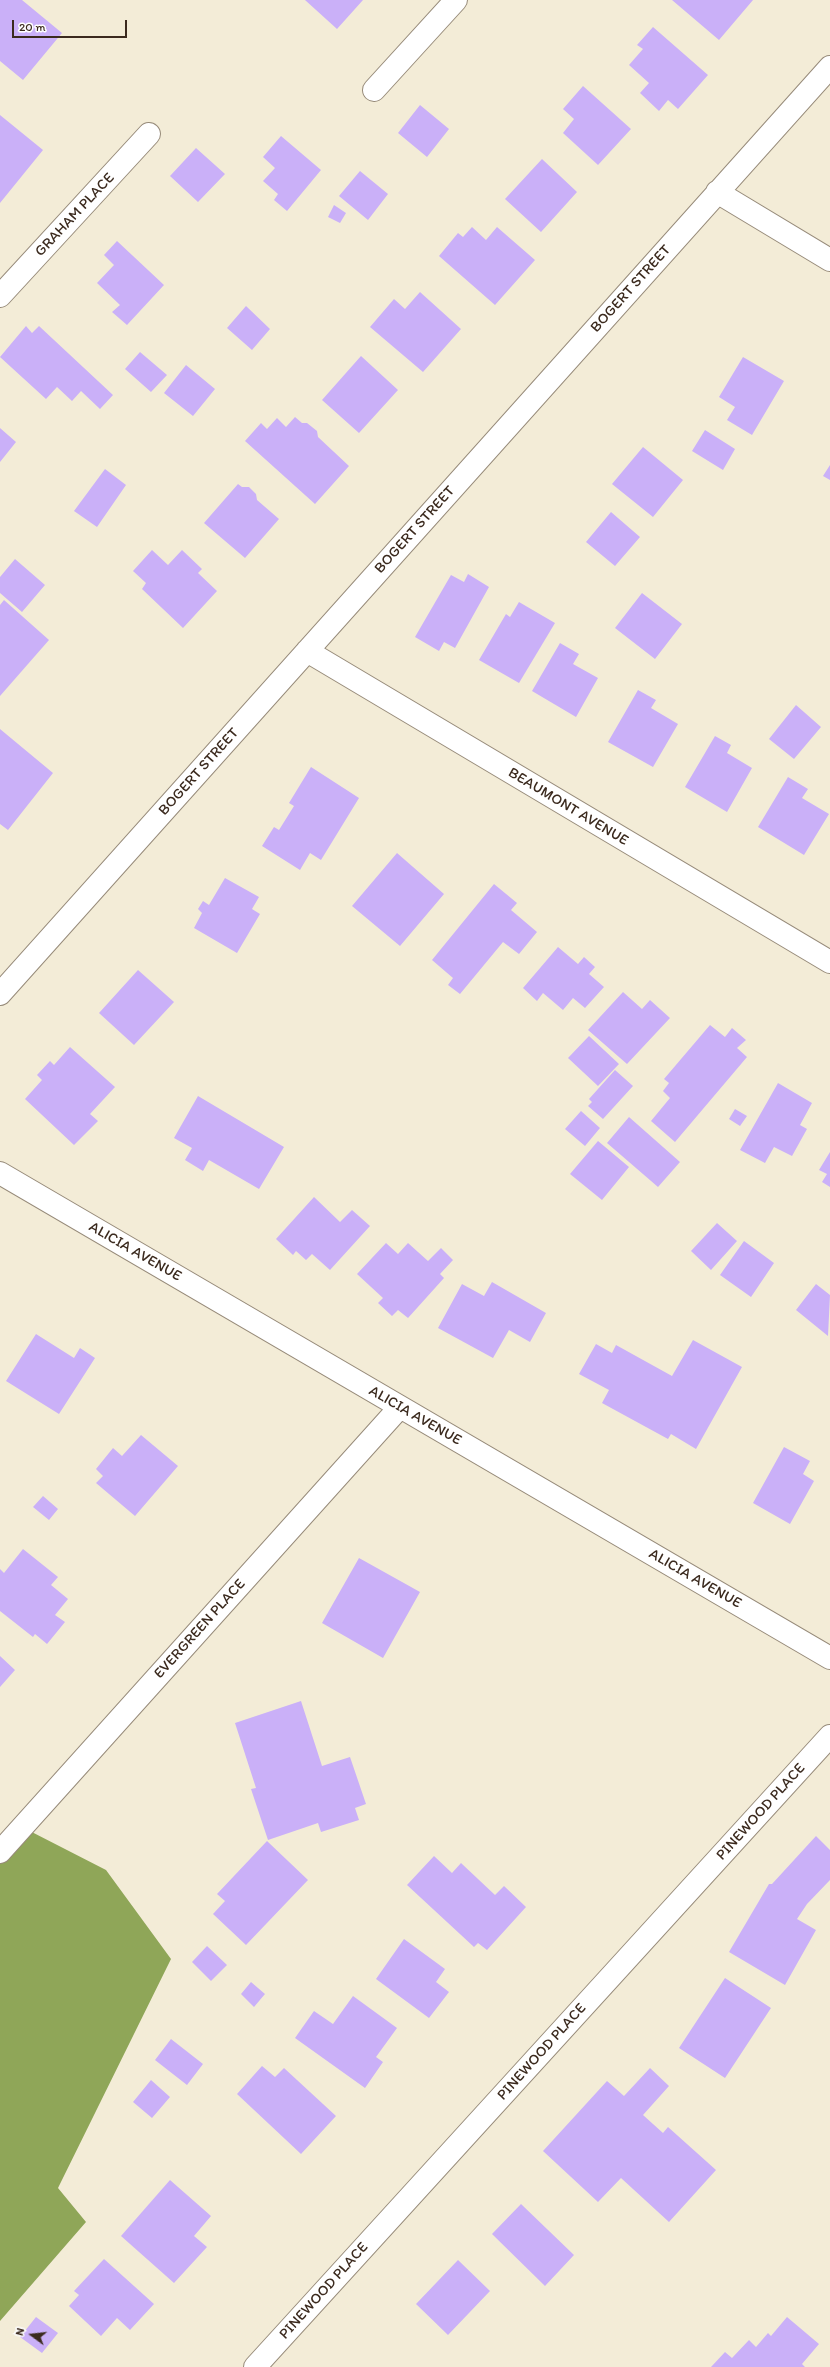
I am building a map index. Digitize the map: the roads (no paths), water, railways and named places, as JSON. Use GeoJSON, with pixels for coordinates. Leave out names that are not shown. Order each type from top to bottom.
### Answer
{"type":"FeatureCollection","features":[{"type":"Feature","properties":{"kind":"street"},"geometry":{"type":"LineString","coordinates":[[374,90],[456,0]]}},
{"type":"Feature","properties":{"kind":"street","name":"BOGERT STREET"},"geometry":{"type":"LineString","coordinates":[[0,994],[830,67]]}},
{"type":"Feature","properties":{"kind":"street","name":"GRAHAM PLACE"},"geometry":{"type":"LineString","coordinates":[[0,296],[149,134]]}},
{"type":"Feature","properties":{"kind":"street"},"geometry":{"type":"LineString","coordinates":[[718,192],[830,260]]}},
{"type":"Feature","properties":{"kind":"street","name":"BEAUMONT AVENUE"},"geometry":{"type":"LineString","coordinates":[[307,651],[830,962]]}},
{"type":"Feature","properties":{"kind":"street","name":"ALICIA AVENUE"},"geometry":{"type":"LineString","coordinates":[[0,1173],[830,1658]]}},
{"type":"Feature","properties":{"kind":"street","name":"EVERGREEN PLACE"},"geometry":{"type":"LineString","coordinates":[[0,1852],[400,1407]]}},
{"type":"Feature","properties":{"kind":"street","name":"PINEWOOD PLACE"},"geometry":{"type":"LineString","coordinates":[[255,2367],[830,1736]]}}]}
